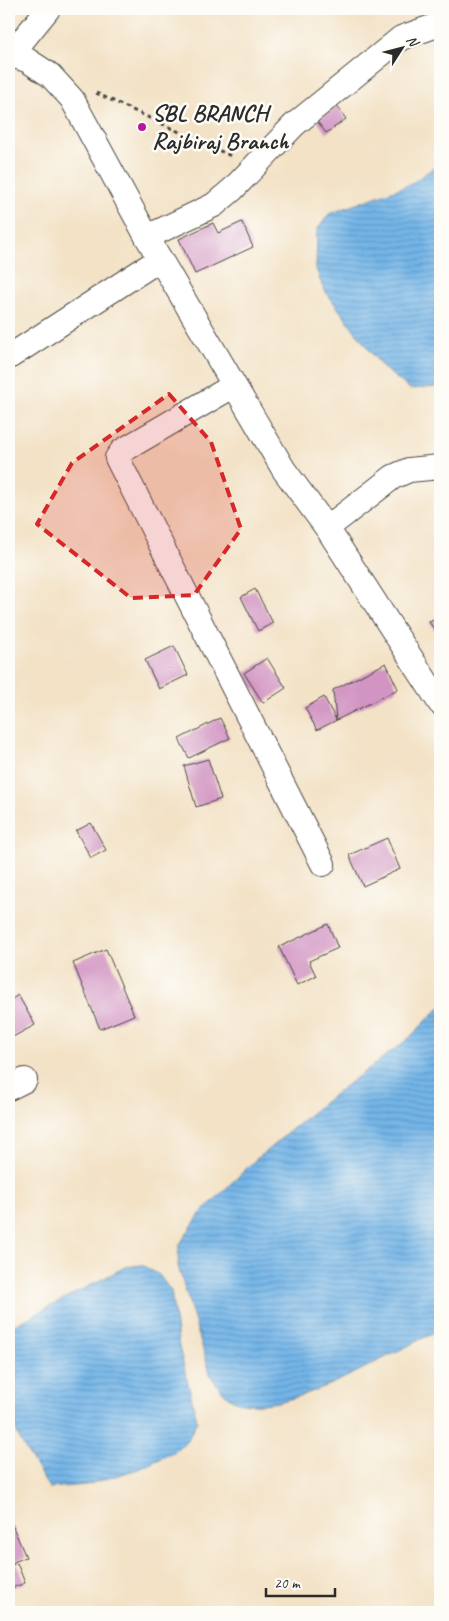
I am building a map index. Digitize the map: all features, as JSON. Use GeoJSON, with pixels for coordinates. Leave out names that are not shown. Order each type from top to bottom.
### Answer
{"type":"FeatureCollection","features":[{"type":"Feature","properties":{"kind":"street"},"geometry":{"type":"LineString","coordinates":[[48,9],[10,56],[27,60],[50,75],[72,99],[147,237],[284,470],[327,528],[440,703]]}},
{"type":"Feature","properties":{"kind":"street"},"geometry":{"type":"LineString","coordinates":[[147,237],[214,205],[233,189],[294,125],[401,38],[440,24]]}},
{"type":"Feature","properties":{"kind":"street"},"geometry":{"type":"LineString","coordinates":[[9,357],[160,259]]}},
{"type":"Feature","properties":{"kind":"street"},"geometry":{"type":"LineString","coordinates":[[233,386],[122,451],[117,458],[323,864]]}},
{"type":"Feature","properties":{"kind":"street"},"geometry":{"type":"LineString","coordinates":[[327,528],[393,477],[409,470],[440,467]]}},
{"type":"Feature","properties":{"kind":"path"},"geometry":{"type":"LineString","coordinates":[[90,90],[253,166]]}},
{"type":"Feature","properties":{"kind":"highlighted area"},"geometry":{"type":"Polygon","coordinates":[[[169,394],[211,442],[241,529],[194,595],[131,598],[37,524],[72,463],[169,394]]]}},
{"type":"Feature","properties":{"kind":"water"},"geometry":{"type":"Polygon","coordinates":[[[440,163],[440,387],[410,389],[382,367],[323,288],[316,269],[317,230],[329,214],[411,184],[440,163]]]}},
{"type":"Feature","properties":{"kind":"water"},"geometry":{"type":"Polygon","coordinates":[[[440,1007],[440,1332],[421,1339],[322,1388],[299,1396],[277,1402],[257,1404],[238,1402],[229,1398],[211,1376],[178,1266],[179,1245],[200,1214],[253,1162],[327,1100],[408,1039],[440,1007]]]}},
{"type":"Feature","properties":{"kind":"water"},"geometry":{"type":"Polygon","coordinates":[[[142,1265],[159,1275],[171,1291],[179,1347],[197,1420],[189,1438],[176,1451],[141,1468],[86,1485],[49,1488],[21,1442],[9,1412],[9,1328],[125,1267],[142,1265]]]}},
{"type":"Feature","properties":{"kind":"building"},"geometry":{"type":"Polygon","coordinates":[[[337,106],[346,119],[326,133],[317,121],[337,106]]]}},
{"type":"Feature","properties":{"kind":"building"},"geometry":{"type":"Polygon","coordinates":[[[242,222],[253,247],[195,274],[179,239],[213,223],[218,233],[242,222]]]}},
{"type":"Feature","properties":{"kind":"building"},"geometry":{"type":"Polygon","coordinates":[[[255,589],[273,623],[258,631],[241,597],[255,589]]]}},
{"type":"Feature","properties":{"kind":"building"},"geometry":{"type":"Polygon","coordinates":[[[440,617],[440,637],[429,622],[440,617]]]}},
{"type":"Feature","properties":{"kind":"building"},"geometry":{"type":"Polygon","coordinates":[[[174,646],[188,675],[159,689],[145,660],[174,646]]]}},
{"type":"Feature","properties":{"kind":"building"},"geometry":{"type":"Polygon","coordinates":[[[267,658],[286,688],[263,703],[244,673],[267,658]]]}},
{"type":"Feature","properties":{"kind":"building"},"geometry":{"type":"Polygon","coordinates":[[[386,663],[398,689],[317,730],[305,708],[324,697],[336,720],[333,690],[386,663]]]}},
{"type":"Feature","properties":{"kind":"building"},"geometry":{"type":"Polygon","coordinates":[[[220,718],[230,738],[189,758],[179,739],[220,718]]]}},
{"type":"Feature","properties":{"kind":"building"},"geometry":{"type":"Polygon","coordinates":[[[208,759],[221,799],[196,807],[184,766],[208,759]]]}},
{"type":"Feature","properties":{"kind":"building"},"geometry":{"type":"Polygon","coordinates":[[[91,823],[106,850],[91,858],[76,831],[91,823]]]}},
{"type":"Feature","properties":{"kind":"building"},"geometry":{"type":"Polygon","coordinates":[[[387,838],[400,869],[363,886],[349,855],[387,838]]]}},
{"type":"Feature","properties":{"kind":"building"},"geometry":{"type":"Polygon","coordinates":[[[328,924],[338,948],[309,961],[316,976],[297,985],[279,947],[328,924]]]}},
{"type":"Feature","properties":{"kind":"building"},"geometry":{"type":"Polygon","coordinates":[[[106,949],[134,1015],[100,1029],[73,963],[106,949]]]}},
{"type":"Feature","properties":{"kind":"building"},"geometry":{"type":"Polygon","coordinates":[[[18,995],[35,1025],[9,1039],[9,1001],[18,995]]]}},
{"type":"Feature","properties":{"kind":"building"},"geometry":{"type":"Polygon","coordinates":[[[9,1518],[26,1557],[9,1564],[9,1518]]]}},
{"type":"Feature","properties":{"kind":"building"},"geometry":{"type":"Polygon","coordinates":[[[17,1563],[25,1583],[9,1589],[9,1566],[17,1563]]]}},
{"type":"Feature","properties":{"kind":"place","name":"SBL BRANCH Rajbiraj Branch"},"geometry":{"type":"Point","coordinates":[142,127]}}]}
